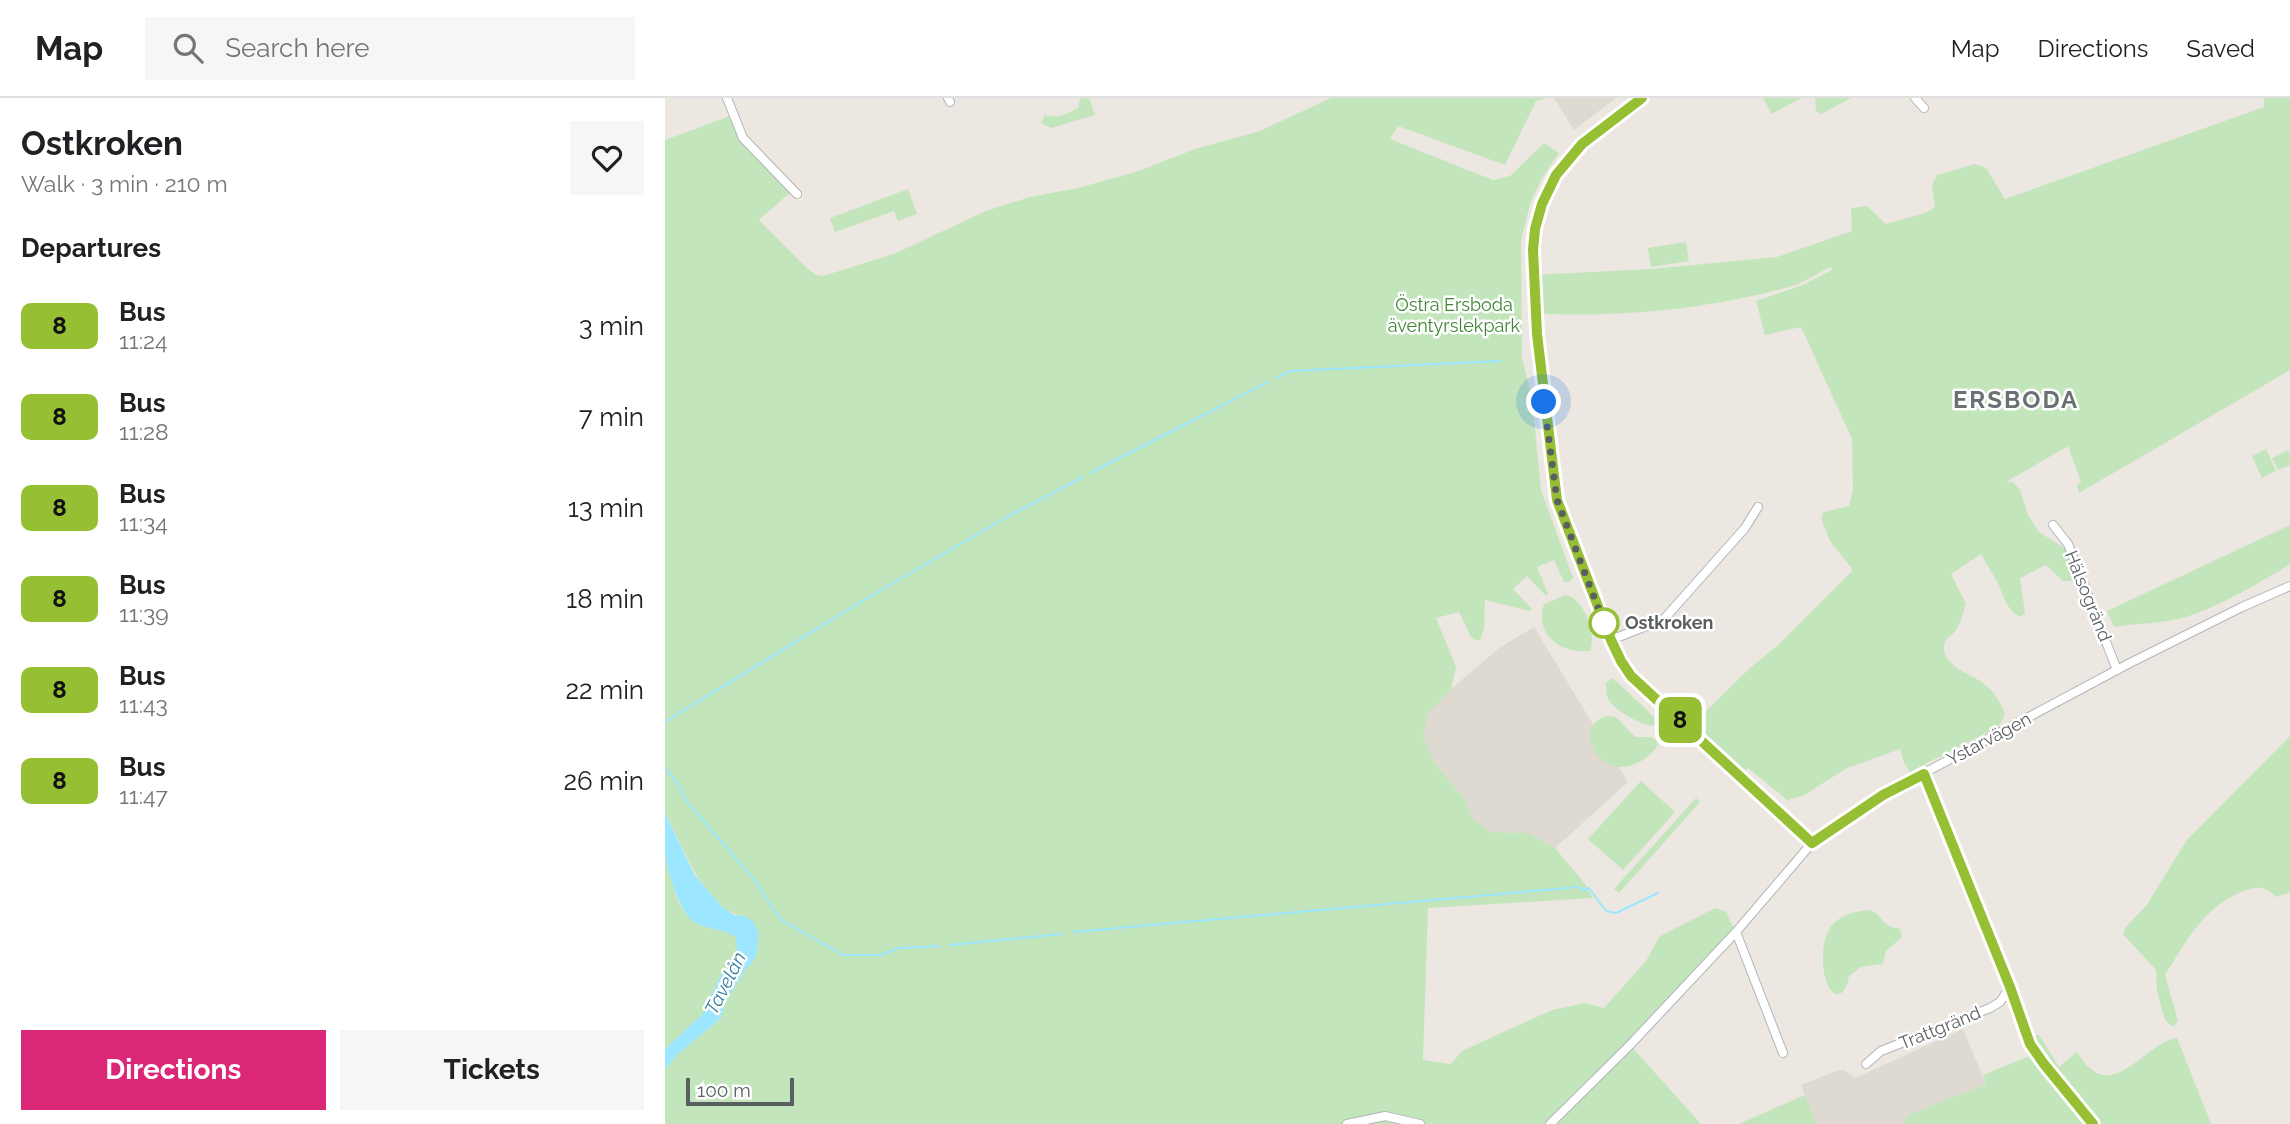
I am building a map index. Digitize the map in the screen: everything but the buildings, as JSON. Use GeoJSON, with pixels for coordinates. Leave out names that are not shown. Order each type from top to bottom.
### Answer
{"type":"FeatureCollection","features":[{"type":"Feature","properties":{"kind":"street"},"geometry":{"type":"LineString","coordinates":[[727,98],[743,138],[797,194]]}},
{"type":"Feature","properties":{"kind":"street"},"geometry":{"type":"LineString","coordinates":[[1642,98],[1582,144],[1556,175],[1542,204],[1535,229],[1535,313],[1555,491],[1611,640],[1631,676],[1812,843]]}},
{"type":"Feature","properties":{"kind":"street"},"geometry":{"type":"LineString","coordinates":[[1915,98],[1924,108]]}},
{"type":"Feature","properties":{"kind":"street"},"geometry":{"type":"LineString","coordinates":[[1611,640],[1664,619],[1745,528],[1758,507]]}},
{"type":"Feature","properties":{"kind":"street","name":"Hälsogränd"},"geometry":{"type":"LineString","coordinates":[[2053,525],[2068,544],[2117,670]]}},
{"type":"Feature","properties":{"kind":"street","name":"Ystarvägen"},"geometry":{"type":"LineString","coordinates":[[1550,1124],[1630,1045],[1736,932],[1812,843],[1883,795],[2117,670],[2290,586]]}},
{"type":"Feature","properties":{"kind":"street"},"geometry":{"type":"LineString","coordinates":[[1924,774],[2010,987],[2030,1044],[2093,1124]]}},
{"type":"Feature","properties":{"kind":"street"},"geometry":{"type":"LineString","coordinates":[[1736,932],[1783,1053]]}},
{"type":"Feature","properties":{"kind":"street","name":"Trattgränd"},"geometry":{"type":"LineString","coordinates":[[1866,1064],[1881,1051],[1990,1008],[2000,1002],[2010,987]]}},
{"type":"Feature","properties":{"kind":"street"},"geometry":{"type":"LineString","coordinates":[[1347,1124],[1385,1116],[1420,1124]]}},
{"type":"Feature","properties":{"kind":"shaded area"},"geometry":{"type":"Polygon","coordinates":[[[1554,98],[1616,98],[1574,130],[1554,98]]]}},
{"type":"Feature","properties":{"kind":"shaded area"},"geometry":{"type":"Polygon","coordinates":[[[1534,627],[1628,782],[1555,848],[1529,833],[1490,832],[1472,819],[1464,798],[1434,762],[1423,735],[1428,714],[1451,689],[1499,648],[1534,627]]]}},
{"type":"Feature","properties":{"kind":"shaded area"},"geometry":{"type":"Polygon","coordinates":[[[1963,1029],[1986,1084],[1908,1115],[1904,1124],[1816,1124],[1801,1085],[1836,1071],[1844,1070],[1855,1078],[1963,1029]]]}},
{"type":"Feature","properties":{"kind":"green space"},"geometry":{"type":"Polygon","coordinates":[[[1089,98],[1095,115],[1051,128],[1041,123],[1045,115],[1058,116],[1078,108],[1080,99],[1089,98]]]}},
{"type":"Feature","properties":{"kind":"green space","name":"Östra Ersboda äventyrslekpark"},"geometry":{"type":"Polygon","coordinates":[[[1331,98],[1547,98],[1536,101],[1505,165],[1398,126],[1390,139],[1493,180],[1510,176],[1544,143],[1559,153],[1542,178],[1530,204],[1521,241],[1522,359],[1532,397],[1541,490],[1573,578],[1564,582],[1554,560],[1537,567],[1548,594],[1546,596],[1527,576],[1513,589],[1532,609],[1530,611],[1485,600],[1484,629],[1480,640],[1471,637],[1459,612],[1436,618],[1456,667],[1451,689],[1428,714],[1423,735],[1434,762],[1464,798],[1473,819],[1490,832],[1529,833],[1555,848],[1585,884],[1593,898],[1428,908],[1423,1060],[1451,1064],[1462,1051],[1552,1010],[1585,1003],[1604,1008],[1646,961],[1660,936],[1715,908],[1726,912],[1736,932],[1630,1045],[1701,1124],[665,1124],[665,1070],[676,1056],[721,1018],[725,1003],[756,957],[744,916],[730,912],[706,890],[665,813],[665,140],[733,115],[739,132],[792,191],[759,220],[808,269],[823,276],[894,254],[986,211],[1030,197],[1078,188],[1139,171],[1195,149],[1260,131],[1331,98]]]}},
{"type":"Feature","properties":{"kind":"green space"},"geometry":{"type":"Polygon","coordinates":[[[1763,98],[1801,98],[1772,114],[1763,98]]]}},
{"type":"Feature","properties":{"kind":"green space"},"geometry":{"type":"Polygon","coordinates":[[[1815,98],[1851,98],[1821,114],[1816,111],[1815,98]]]}},
{"type":"Feature","properties":{"kind":"green space"},"geometry":{"type":"Polygon","coordinates":[[[2264,98],[2290,98],[2290,370],[2079,493],[2077,485],[2081,482],[2068,446],[2006,482],[2013,482],[2020,490],[2028,515],[2039,532],[2071,552],[2081,576],[2072,581],[2063,581],[2046,565],[2020,578],[2025,614],[2020,617],[2009,607],[1981,554],[1951,574],[1966,604],[1958,627],[1945,641],[1945,654],[1953,665],[1983,683],[1999,701],[2005,714],[1999,726],[1910,772],[1900,749],[1845,769],[1803,796],[1787,800],[1748,768],[1744,773],[1693,724],[1853,570],[1830,541],[1821,518],[1824,512],[1849,506],[1853,491],[1852,439],[1801,327],[1765,335],[1756,301],[1803,285],[1832,270],[1831,267],[1792,286],[1762,294],[1698,306],[1598,314],[1535,313],[1533,275],[1651,269],[1777,257],[1852,231],[1851,208],[1867,206],[1886,224],[1928,212],[1935,207],[1932,185],[1937,175],[1975,164],[1986,168],[2005,199],[2264,107],[2264,98]]]}},
{"type":"Feature","properties":{"kind":"green space"},"geometry":{"type":"Polygon","coordinates":[[[908,189],[917,214],[898,221],[894,211],[835,232],[830,218],[908,189]]]}},
{"type":"Feature","properties":{"kind":"green space"},"geometry":{"type":"Polygon","coordinates":[[[1686,242],[1689,261],[1651,267],[1648,248],[1686,242]]]}},
{"type":"Feature","properties":{"kind":"green space"},"geometry":{"type":"Polygon","coordinates":[[[2266,449],[2276,471],[2262,478],[2252,456],[2266,449]]]}},
{"type":"Feature","properties":{"kind":"green space"},"geometry":{"type":"Polygon","coordinates":[[[2289,450],[2290,465],[2278,470],[2272,458],[2289,450]]]}},
{"type":"Feature","properties":{"kind":"green space"},"geometry":{"type":"Polygon","coordinates":[[[2290,525],[2290,564],[2265,579],[2191,615],[2170,621],[2114,627],[2107,611],[2290,525]]]}},
{"type":"Feature","properties":{"kind":"green space"},"geometry":{"type":"Polygon","coordinates":[[[1565,595],[1572,597],[1583,609],[1592,636],[1590,651],[1560,646],[1552,640],[1543,625],[1544,604],[1565,595]]]}},
{"type":"Feature","properties":{"kind":"green space"},"geometry":{"type":"Polygon","coordinates":[[[1613,678],[1654,717],[1655,724],[1652,726],[1640,722],[1614,706],[1606,690],[1606,683],[1613,678]]]}},
{"type":"Feature","properties":{"kind":"green space"},"geometry":{"type":"Polygon","coordinates":[[[1609,716],[1616,717],[1635,737],[1651,737],[1658,745],[1649,756],[1637,763],[1623,767],[1611,765],[1601,758],[1590,739],[1591,729],[1597,721],[1609,716]]]}},
{"type":"Feature","properties":{"kind":"green space"},"geometry":{"type":"Polygon","coordinates":[[[2290,736],[2290,892],[2276,897],[2263,888],[2247,890],[2220,904],[2199,924],[2165,975],[2178,1021],[2173,1027],[2165,1020],[2157,991],[2156,970],[2123,934],[2125,928],[2146,906],[2187,840],[2290,736]]]}},
{"type":"Feature","properties":{"kind":"green space"},"geometry":{"type":"Polygon","coordinates":[[[1641,781],[1675,812],[1623,870],[1588,839],[1641,781]]]}},
{"type":"Feature","properties":{"kind":"green space"},"geometry":{"type":"Polygon","coordinates":[[[1696,798],[1700,802],[1619,893],[1614,889],[1696,798]]]}},
{"type":"Feature","properties":{"kind":"green space"},"geometry":{"type":"Polygon","coordinates":[[[665,855],[675,894],[684,912],[698,924],[736,936],[737,948],[702,1016],[665,1049],[665,855]]]}},
{"type":"Feature","properties":{"kind":"green space"},"geometry":{"type":"Polygon","coordinates":[[[1870,910],[1888,925],[1900,929],[1902,937],[1886,951],[1883,964],[1861,967],[1849,976],[1842,993],[1835,994],[1826,980],[1824,970],[1824,948],[1829,929],[1846,915],[1870,910]]]}},
{"type":"Feature","properties":{"kind":"green space"},"geometry":{"type":"Polygon","coordinates":[[[2039,1035],[2059,1067],[2077,1052],[2089,1067],[2101,1075],[2123,1071],[2156,1047],[2177,1038],[2211,1124],[1904,1124],[1908,1115],[1986,1084],[1983,1075],[2027,1057],[2029,1059],[2021,1037],[2039,1035]]]}},
{"type":"Feature","properties":{"kind":"green space"},"geometry":{"type":"Polygon","coordinates":[[[1805,1095],[1816,1124],[1739,1124],[1800,1097],[1805,1095]]]}},
{"type":"Feature","properties":{"kind":"water","name":"Tavelån"},"geometry":{"type":"Polygon","coordinates":[[[665,813],[694,874],[721,906],[734,915],[753,921],[759,933],[756,957],[725,1003],[721,1018],[676,1056],[665,1070],[665,1049],[702,1015],[737,948],[736,937],[694,922],[684,910],[666,860],[665,813]]]}},
{"type":"Feature","properties":{"kind":"waterway"},"geometry":{"type":"LineString","coordinates":[[1277,378],[1290,371],[1501,361]]}},
{"type":"Feature","properties":{"kind":"waterway"},"geometry":{"type":"LineString","coordinates":[[1090,473],[1268,382]]}},
{"type":"Feature","properties":{"kind":"waterway"},"geometry":{"type":"LineString","coordinates":[[665,722],[859,603],[1005,518],[1083,477]]}},
{"type":"Feature","properties":{"kind":"waterway"},"geometry":{"type":"LineString","coordinates":[[665,769],[674,778],[688,803],[757,883],[783,921],[843,955],[881,955],[898,948],[939,946]]}},
{"type":"Feature","properties":{"kind":"waterway"},"geometry":{"type":"LineString","coordinates":[[1073,932],[1578,887],[1584,890],[1589,888],[1606,911],[1616,913],[1658,893]]}},
{"type":"Feature","properties":{"kind":"waterway"},"geometry":{"type":"LineString","coordinates":[[950,945],[1062,934]]}},
{"type":"Feature","properties":{"kind":"bus line","name":"8"},"geometry":{"type":"LineString","coordinates":[[1642,98],[1582,144],[1556,175],[1542,204],[1533,250],[1537,334],[1553,481],[1557,500],[1611,640],[1631,676],[1812,843],[1883,795],[1924,774],[2010,987],[2030,1044],[2093,1124]]}},
{"type":"Feature","properties":{"kind":"place","name":"Ostkroken"},"geometry":{"type":"Point","coordinates":[1604,623]}},
{"type":"Feature","properties":{"kind":"district","name":"ERSBODA"},"geometry":{"type":"Point","coordinates":[2016,400]}},
{"type":"Feature","properties":{"kind":"route"},"geometry":{"type":"LineString","coordinates":[[1544,402],[1557,500],[1604,623]]}}]}
